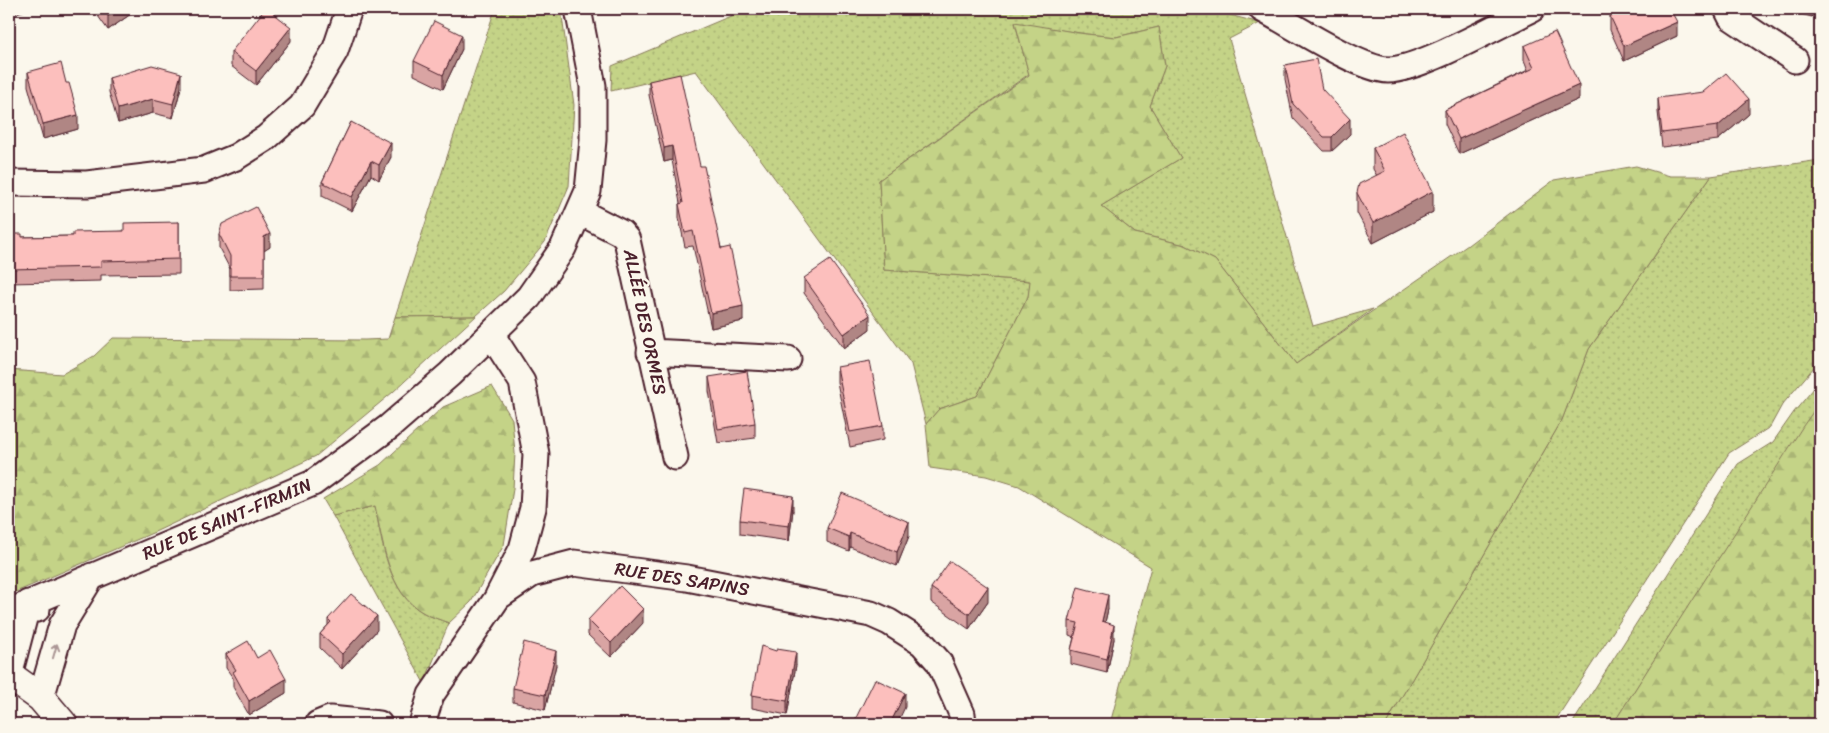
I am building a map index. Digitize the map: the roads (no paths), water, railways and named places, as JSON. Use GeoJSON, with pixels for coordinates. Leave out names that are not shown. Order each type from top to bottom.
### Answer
{"type":"FeatureCollection","features":[{"type":"Feature","properties":{"kind":"main road"},"geometry":{"type":"LineString","coordinates":[[9,675],[41,698],[64,724]]}},
{"type":"Feature","properties":{"kind":"street"},"geometry":{"type":"LineString","coordinates":[[9,183],[88,184],[204,170],[236,157],[266,138],[302,106],[334,51],[349,9]]}},
{"type":"Feature","properties":{"kind":"street","name":"RUE DE SAINT-FIRMIN"},"geometry":{"type":"LineString","coordinates":[[18,608],[313,483],[389,427],[529,297],[562,248],[588,191],[593,140],[593,86],[578,9]]}},
{"type":"Feature","properties":{"kind":"street"},"geometry":{"type":"LineString","coordinates":[[1262,9],[1364,64],[1389,70],[1421,62],[1532,9]]}},
{"type":"Feature","properties":{"kind":"street"},"geometry":{"type":"LineString","coordinates":[[1727,9],[1731,17],[1795,60]]}},
{"type":"Feature","properties":{"kind":"street","name":"ALLÉE DES ORMES"},"geometry":{"type":"LineString","coordinates":[[580,212],[621,233],[627,240],[650,352],[675,457]]}},
{"type":"Feature","properties":{"kind":"street"},"geometry":{"type":"LineString","coordinates":[[491,334],[522,382],[536,454],[534,508],[522,549],[498,597]]}},
{"type":"Feature","properties":{"kind":"street"},"geometry":{"type":"LineString","coordinates":[[650,352],[788,359]]}},
{"type":"Feature","properties":{"kind":"street","name":"RUE DES SAPINS"},"geometry":{"type":"LineString","coordinates":[[422,724],[431,695],[498,597],[532,574],[574,564],[688,578],[871,614],[889,622],[922,643],[939,662],[962,714],[963,724]]}},
{"type":"Feature","properties":{"kind":"street"},"geometry":{"type":"LineString","coordinates":[[41,698],[62,625],[92,576]]}},
{"type":"Feature","properties":{"kind":"street"},"geometry":{"type":"LineString","coordinates":[[9,675],[18,608],[62,625]]}},
{"type":"Feature","properties":{"kind":"street"},"geometry":{"type":"LineString","coordinates":[[318,724],[330,720],[374,722],[379,724]]}}]}
